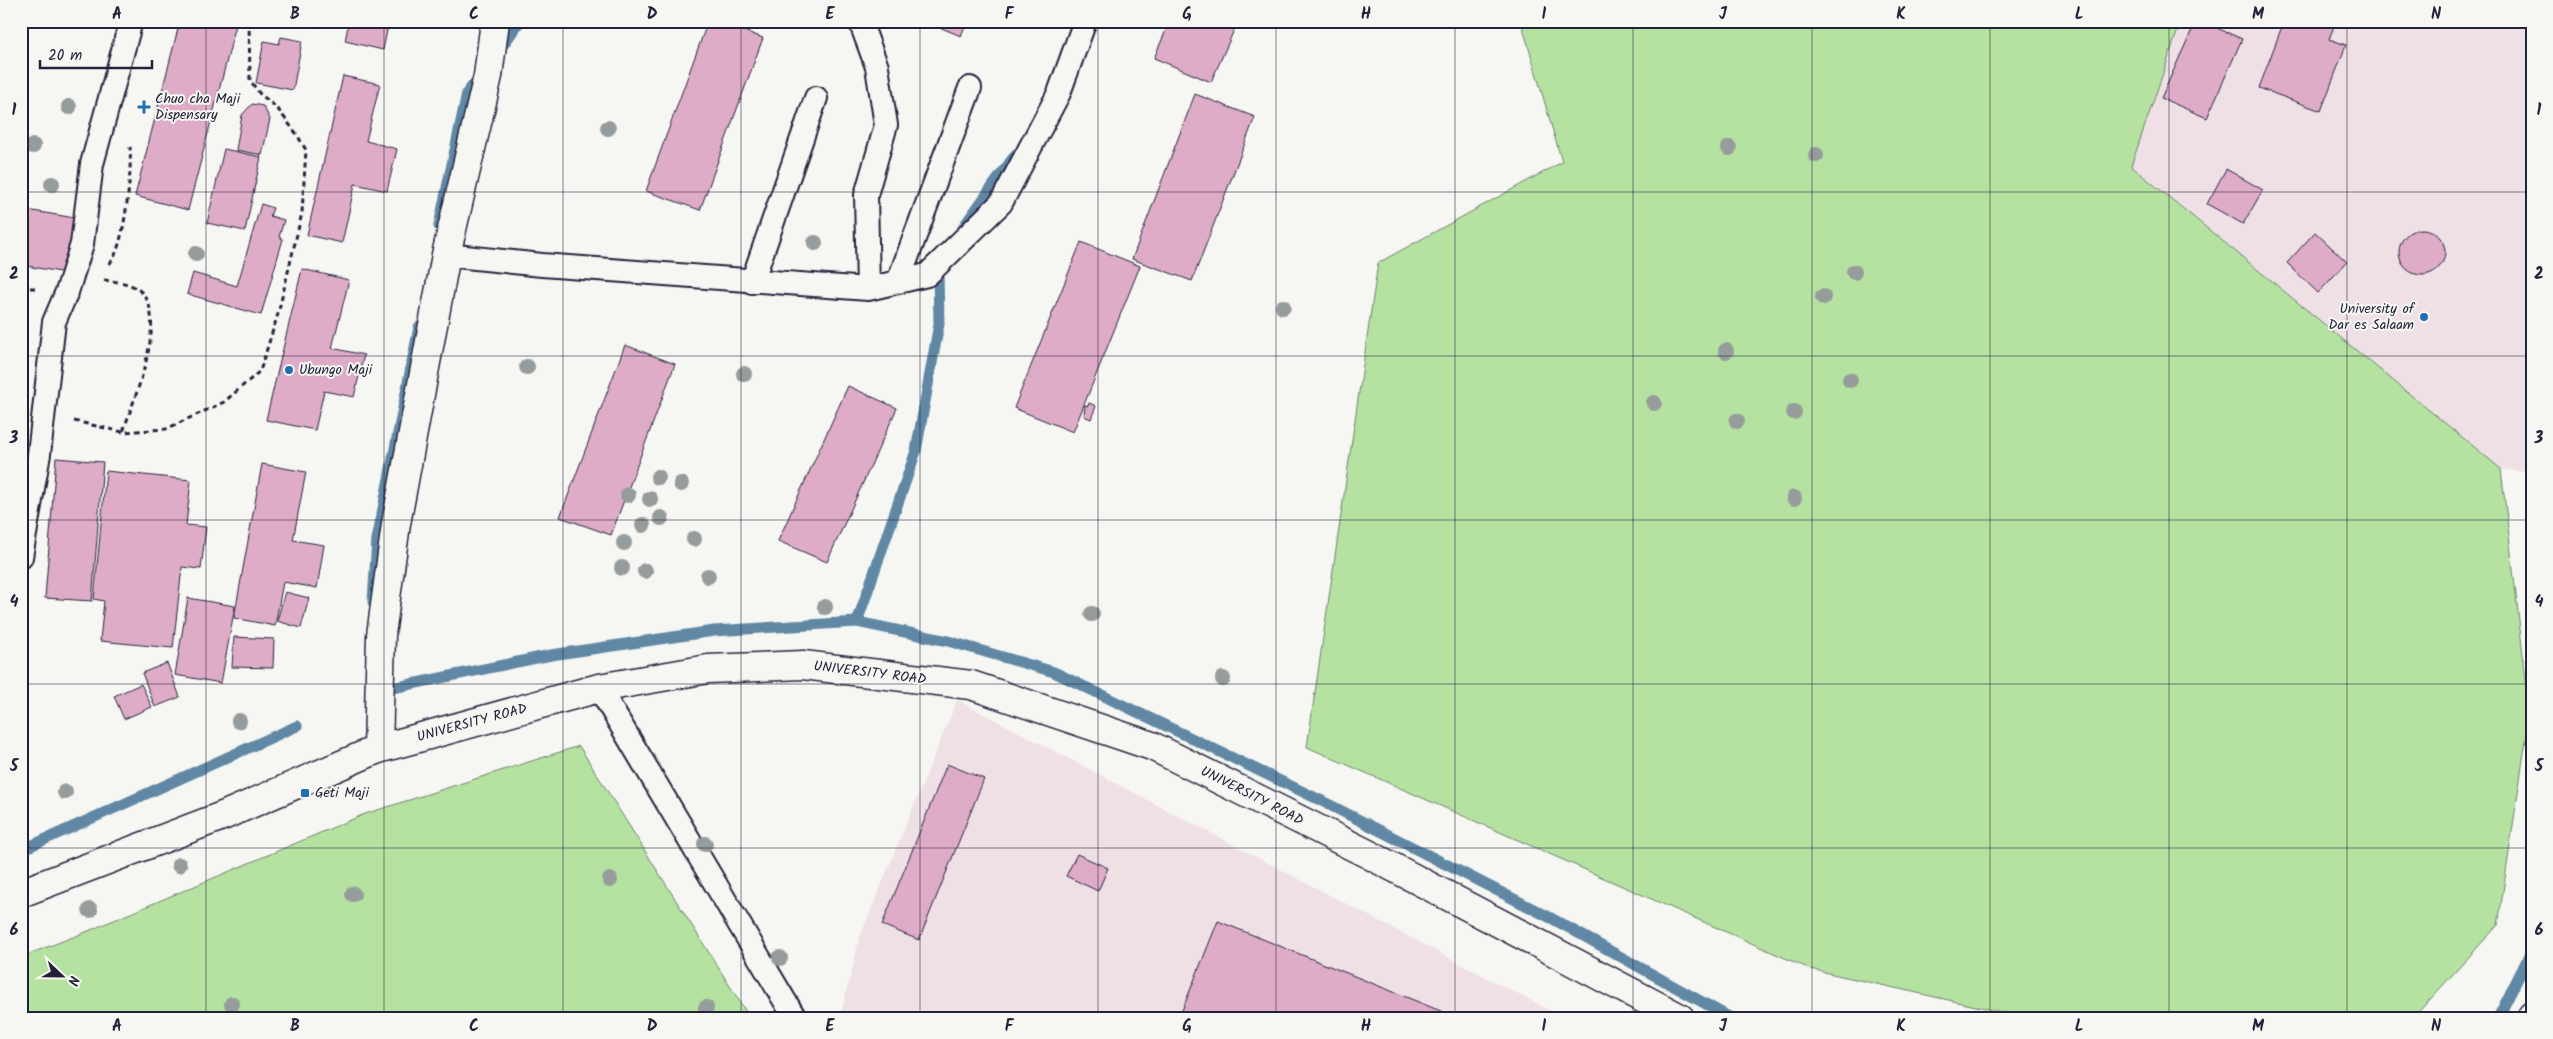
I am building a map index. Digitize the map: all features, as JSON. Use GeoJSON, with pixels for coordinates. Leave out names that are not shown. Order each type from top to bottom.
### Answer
{"type":"FeatureCollection","features":[{"type":"Feature","properties":{"kind":"street"},"geometry":{"type":"LineString","coordinates":[[378,748],[381,635],[394,533],[446,255],[488,76],[495,21]]}},
{"type":"Feature","properties":{"kind":"street","name":"UNIVERSITY ROAD"},"geometry":{"type":"LineString","coordinates":[[21,893],[225,815],[378,748],[599,688],[708,669],[803,665],[971,685],[1152,746],[1368,854],[1680,1018]]}},
{"type":"Feature","properties":{"kind":"lane"},"geometry":{"type":"LineString","coordinates":[[21,557],[47,391],[54,322],[68,289],[82,244],[92,164],[131,21]]}},
{"type":"Feature","properties":{"kind":"lane"},"geometry":{"type":"LineString","coordinates":[[860,21],[877,67],[886,125],[866,195],[868,289]]}},
{"type":"Feature","properties":{"kind":"lane"},"geometry":{"type":"LineString","coordinates":[[446,255],[542,265],[752,282],[868,289],[927,275],[1001,203],[1059,93],[1085,21]]}},
{"type":"Feature","properties":{"kind":"lane"},"geometry":{"type":"LineString","coordinates":[[898,282],[970,88]]}},
{"type":"Feature","properties":{"kind":"lane"},"geometry":{"type":"LineString","coordinates":[[752,282],[816,98]]}},
{"type":"Feature","properties":{"kind":"lane"},"geometry":{"type":"LineString","coordinates":[[599,688],[795,1018]]}},
{"type":"Feature","properties":{"kind":"path"},"geometry":{"type":"LineString","coordinates":[[47,391],[73,421],[123,432],[166,429],[224,402],[260,371],[278,314],[302,213],[306,150],[277,108],[259,93],[250,80],[249,21]]}},
{"type":"Feature","properties":{"kind":"path"},"geometry":{"type":"LineString","coordinates":[[102,279],[127,284],[140,290],[147,298],[152,312],[146,360],[123,432]]}},
{"type":"Feature","properties":{"kind":"shaded area","name":"University of Dar es Salaam"},"geometry":{"type":"Polygon","coordinates":[[[2181,21],[2532,21],[2532,473],[2501,469],[2131,166],[2181,21]]]}},
{"type":"Feature","properties":{"kind":"shaded area"},"geometry":{"type":"Polygon","coordinates":[[[957,700],[1564,1018],[840,1018],[860,937],[957,700]]]}},
{"type":"Feature","properties":{"kind":"green space"},"geometry":{"type":"Polygon","coordinates":[[[1521,21],[2181,21],[2131,166],[2501,469],[2530,713],[2498,925],[2413,1018],[2029,1018],[1810,969],[1307,747],[1378,263],[1562,162],[1521,21]]]}},
{"type":"Feature","properties":{"kind":"green space"},"geometry":{"type":"Polygon","coordinates":[[[579,746],[750,1018],[21,1018],[21,957],[81,934],[365,814],[579,746]]]}},
{"type":"Feature","properties":{"kind":"building"},"geometry":{"type":"Polygon","coordinates":[[[180,21],[237,21],[188,210],[135,196],[180,21]]]}},
{"type":"Feature","properties":{"kind":"building"},"geometry":{"type":"Polygon","coordinates":[[[294,21],[319,21],[317,27],[294,21]]]}},
{"type":"Feature","properties":{"kind":"building"},"geometry":{"type":"Polygon","coordinates":[[[349,21],[389,21],[383,50],[345,41],[349,21]]]}},
{"type":"Feature","properties":{"kind":"building"},"geometry":{"type":"Polygon","coordinates":[[[708,21],[717,21],[763,38],[700,210],[646,191],[708,21]]]}},
{"type":"Feature","properties":{"kind":"building"},"geometry":{"type":"Polygon","coordinates":[[[924,21],[967,21],[961,36],[924,21]]]}},
{"type":"Feature","properties":{"kind":"building"},"geometry":{"type":"Polygon","coordinates":[[[1170,21],[1238,21],[1211,82],[1154,58],[1170,21]]]}},
{"type":"Feature","properties":{"kind":"building"},"geometry":{"type":"Polygon","coordinates":[[[2196,21],[2201,21],[2242,39],[2207,118],[2161,98],[2196,21]]]}},
{"type":"Feature","properties":{"kind":"building"},"geometry":{"type":"Polygon","coordinates":[[[2284,21],[2336,21],[2329,39],[2346,45],[2321,111],[2259,88],[2284,21]]]}},
{"type":"Feature","properties":{"kind":"building"},"geometry":{"type":"Polygon","coordinates":[[[281,37],[302,41],[293,90],[256,83],[264,41],[279,44],[281,37]]]}},
{"type":"Feature","properties":{"kind":"building"},"geometry":{"type":"Polygon","coordinates":[[[343,76],[380,84],[366,141],[397,149],[387,191],[355,184],[342,243],[307,235],[343,76]]]}},
{"type":"Feature","properties":{"kind":"building"},"geometry":{"type":"Polygon","coordinates":[[[1195,94],[1255,117],[1192,281],[1132,259],[1195,94]]]}},
{"type":"Feature","properties":{"kind":"building"},"geometry":{"type":"Polygon","coordinates":[[[252,104],[263,106],[270,119],[262,155],[236,150],[242,115],[252,104]]]}},
{"type":"Feature","properties":{"kind":"building"},"geometry":{"type":"Polygon","coordinates":[[[224,149],[261,157],[245,231],[207,223],[224,149]]]}},
{"type":"Feature","properties":{"kind":"building"},"geometry":{"type":"Polygon","coordinates":[[[2226,169],[2263,190],[2243,224],[2207,204],[2226,169]]]}},
{"type":"Feature","properties":{"kind":"building"},"geometry":{"type":"Polygon","coordinates":[[[261,204],[273,208],[270,216],[284,220],[279,237],[283,239],[261,315],[187,294],[193,273],[237,286],[261,204]]]}},
{"type":"Feature","properties":{"kind":"building"},"geometry":{"type":"Polygon","coordinates":[[[21,209],[75,218],[66,273],[21,265],[21,209]]]}},
{"type":"Feature","properties":{"kind":"building"},"geometry":{"type":"Polygon","coordinates":[[[2417,229],[2427,229],[2441,239],[2445,252],[2441,265],[2435,271],[2427,275],[2417,275],[2403,265],[2399,257],[2399,247],[2409,233],[2417,229]]]}},
{"type":"Feature","properties":{"kind":"building"},"geometry":{"type":"Polygon","coordinates":[[[2315,232],[2347,262],[2318,293],[2287,263],[2315,232]]]}},
{"type":"Feature","properties":{"kind":"building"},"geometry":{"type":"Polygon","coordinates":[[[1081,242],[1140,266],[1073,432],[1014,408],[1081,242]]]}},
{"type":"Feature","properties":{"kind":"building"},"geometry":{"type":"Polygon","coordinates":[[[302,269],[349,280],[332,348],[364,355],[354,397],[324,391],[315,430],[266,420],[302,269]]]}},
{"type":"Feature","properties":{"kind":"building"},"geometry":{"type":"Polygon","coordinates":[[[625,345],[675,364],[611,535],[560,517],[625,345]]]}},
{"type":"Feature","properties":{"kind":"building"},"geometry":{"type":"Polygon","coordinates":[[[848,386],[897,408],[827,562],[778,541],[848,386]]]}},
{"type":"Feature","properties":{"kind":"building"},"geometry":{"type":"Polygon","coordinates":[[[1089,403],[1096,406],[1091,419],[1084,416],[1085,405],[1088,406],[1089,403]]]}},
{"type":"Feature","properties":{"kind":"building"},"geometry":{"type":"Polygon","coordinates":[[[56,458],[103,462],[92,601],[45,598],[56,458]]]}},
{"type":"Feature","properties":{"kind":"building"},"geometry":{"type":"Polygon","coordinates":[[[262,464],[306,472],[293,540],[324,545],[317,588],[283,582],[275,626],[234,618],[262,464]]]}},
{"type":"Feature","properties":{"kind":"building"},"geometry":{"type":"Polygon","coordinates":[[[106,471],[191,480],[186,525],[206,527],[201,569],[182,567],[173,648],[100,641],[104,601],[94,599],[106,471]]]}},
{"type":"Feature","properties":{"kind":"building"},"geometry":{"type":"Polygon","coordinates":[[[285,592],[309,598],[301,628],[277,621],[285,592]]]}},
{"type":"Feature","properties":{"kind":"building"},"geometry":{"type":"Polygon","coordinates":[[[188,598],[235,606],[221,683],[175,675],[188,598]]]}},
{"type":"Feature","properties":{"kind":"building"},"geometry":{"type":"Polygon","coordinates":[[[234,637],[274,639],[273,668],[232,667],[234,637]]]}},
{"type":"Feature","properties":{"kind":"building"},"geometry":{"type":"Polygon","coordinates":[[[167,663],[180,697],[155,707],[142,673],[167,663]]]}},
{"type":"Feature","properties":{"kind":"building"},"geometry":{"type":"Polygon","coordinates":[[[141,684],[152,707],[124,719],[114,696],[141,684]]]}},
{"type":"Feature","properties":{"kind":"building"},"geometry":{"type":"Polygon","coordinates":[[[947,764],[984,779],[919,940],[882,925],[947,764]]]}},
{"type":"Feature","properties":{"kind":"building"},"geometry":{"type":"Polygon","coordinates":[[[1077,854],[1108,868],[1098,891],[1066,876],[1077,854]]]}},
{"type":"Feature","properties":{"kind":"building"},"geometry":{"type":"Polygon","coordinates":[[[1218,921],[1458,1018],[1179,1018],[1218,921]]]}},
{"type":"Feature","properties":{"kind":"waterway"},"geometry":{"type":"LineString","coordinates":[[498,52],[520,21]]}},
{"type":"Feature","properties":{"kind":"waterway"},"geometry":{"type":"LineString","coordinates":[[439,226],[467,93],[481,75]]}},
{"type":"Feature","properties":{"kind":"waterway"},"geometry":{"type":"LineString","coordinates":[[964,226],[1016,154]]}},
{"type":"Feature","properties":{"kind":"waterway"},"geometry":{"type":"LineString","coordinates":[[857,622],[916,451],[939,324],[938,272]]}},
{"type":"Feature","properties":{"kind":"waterway"},"geometry":{"type":"LineString","coordinates":[[373,602],[377,539],[419,327]]}},
{"type":"Feature","properties":{"kind":"waterway"},"geometry":{"type":"LineString","coordinates":[[378,691],[551,655],[714,631],[857,622],[948,641],[1054,672],[1320,800],[1551,918],[1731,1018]]}},
{"type":"Feature","properties":{"kind":"waterway"},"geometry":{"type":"LineString","coordinates":[[26,848],[297,726]]}},
{"type":"Feature","properties":{"kind":"waterway"},"geometry":{"type":"LineString","coordinates":[[2498,1018],[2532,950]]}},
{"type":"Feature","properties":{"kind":"place","name":"Chuo cha Maji Dispensary"},"geometry":{"type":"Point","coordinates":[144,107]}},
{"type":"Feature","properties":{"kind":"place","name":"University of Dar es Salaam"},"geometry":{"type":"Point","coordinates":[2424,317]}},
{"type":"Feature","properties":{"kind":"place","name":"Ubungo Maji"},"geometry":{"type":"Point","coordinates":[289,370]}},
{"type":"Feature","properties":{"kind":"place","name":"Geti Maji"},"geometry":{"type":"Point","coordinates":[305,793]}}]}
